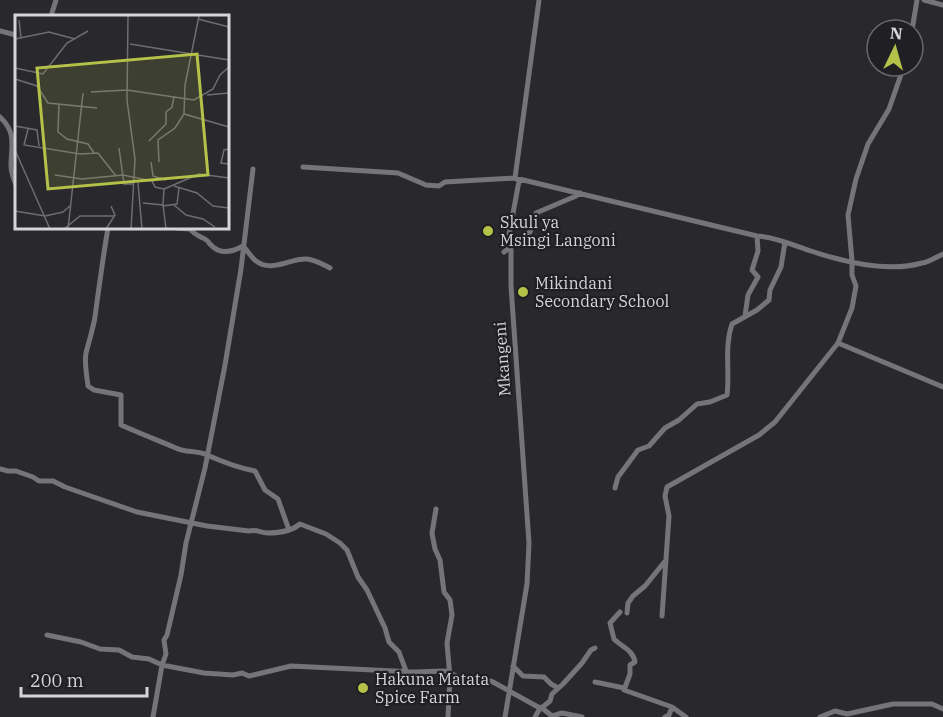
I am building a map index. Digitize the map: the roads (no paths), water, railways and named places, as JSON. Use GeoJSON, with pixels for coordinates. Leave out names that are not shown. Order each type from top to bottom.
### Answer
{"type":"FeatureCollection","features":[{"type":"Feature","properties":{"kind":"street"},"geometry":{"type":"LineString","coordinates":[[51,15],[56,0]]}},
{"type":"Feature","properties":{"kind":"street","name":"Mkangeni"},"geometry":{"type":"LineString","coordinates":[[505,717],[527,584],[529,543],[509,235],[519,181],[515,178],[539,0]]}},
{"type":"Feature","properties":{"kind":"street"},"geometry":{"type":"LineString","coordinates":[[914,18],[918,0]]}},
{"type":"Feature","properties":{"kind":"street"},"geometry":{"type":"LineString","coordinates":[[924,0],[943,5]]}},
{"type":"Feature","properties":{"kind":"street"},"geometry":{"type":"LineString","coordinates":[[0,31],[15,35]]}},
{"type":"Feature","properties":{"kind":"street"},"geometry":{"type":"LineString","coordinates":[[662,616],[669,516],[665,496],[667,487],[759,435],[775,422],[838,343],[852,308],[856,286],[852,275],[849,215],[856,178],[868,144],[889,109],[900,78]]}},
{"type":"Feature","properties":{"kind":"street"},"geometry":{"type":"LineString","coordinates":[[0,117],[8,124],[12,135],[11,167],[15,181]]}},
{"type":"Feature","properties":{"kind":"street"},"geometry":{"type":"LineString","coordinates":[[303,167],[398,173],[426,184],[439,186],[446,182],[515,178],[785,242],[831,258],[877,266],[923,263],[943,254]]}},
{"type":"Feature","properties":{"kind":"street"},"geometry":{"type":"LineString","coordinates":[[153,717],[166,654],[164,640],[168,634],[181,575],[229,341],[253,169]]}},
{"type":"Feature","properties":{"kind":"street"},"geometry":{"type":"LineString","coordinates":[[504,252],[530,232],[536,213],[580,193]]}},
{"type":"Feature","properties":{"kind":"street"},"geometry":{"type":"LineString","coordinates":[[108,230],[91,342],[86,353],[88,386],[94,390],[122,395],[121,425],[177,449],[207,454],[215,460],[255,471],[265,490],[278,499],[289,530]]}},
{"type":"Feature","properties":{"kind":"street"},"geometry":{"type":"LineString","coordinates":[[191,230],[196,236],[206,239],[213,248],[220,252],[235,250],[243,246]]}},
{"type":"Feature","properties":{"kind":"street"},"geometry":{"type":"LineString","coordinates":[[745,316],[748,296],[758,277],[752,270],[758,251],[757,236]]}},
{"type":"Feature","properties":{"kind":"street"},"geometry":{"type":"LineString","coordinates":[[615,488],[618,477],[627,468],[638,450],[649,446],[665,428],[679,420],[697,404],[710,402],[727,395],[728,335],[732,324],[770,300],[770,290],[781,267],[785,242]]}},
{"type":"Feature","properties":{"kind":"street"},"geometry":{"type":"LineString","coordinates":[[243,246],[261,264],[276,266],[306,259],[320,262],[330,268]]}},
{"type":"Feature","properties":{"kind":"street"},"geometry":{"type":"LineString","coordinates":[[838,343],[943,387]]}},
{"type":"Feature","properties":{"kind":"street"},"geometry":{"type":"LineString","coordinates":[[0,469],[16,471],[39,481],[53,481],[137,512],[207,526],[249,531],[256,529],[267,533],[289,530],[300,524],[334,539],[347,550],[358,577],[385,628],[389,642],[399,652],[406,671]]}},
{"type":"Feature","properties":{"kind":"street"},"geometry":{"type":"LineString","coordinates":[[436,509],[433,540],[440,560],[444,592],[450,600],[452,615],[447,643],[450,672],[448,717]]}},
{"type":"Feature","properties":{"kind":"street"},"geometry":{"type":"LineString","coordinates":[[627,613],[628,603],[633,596],[645,586],[666,560]]}},
{"type":"Feature","properties":{"kind":"street"},"geometry":{"type":"LineString","coordinates":[[620,612],[610,623],[614,639],[627,649],[635,662],[630,665],[630,674],[624,688]]}},
{"type":"Feature","properties":{"kind":"street"},"geometry":{"type":"LineString","coordinates":[[47,635],[81,642],[100,649],[119,650],[132,657],[204,673],[233,675],[242,673],[249,676],[291,666],[450,672],[462,678],[476,677],[494,681],[552,716],[562,713],[582,717]]}},
{"type":"Feature","properties":{"kind":"street"},"geometry":{"type":"LineString","coordinates":[[535,717],[550,701],[550,697],[595,648]]}},
{"type":"Feature","properties":{"kind":"street"},"geometry":{"type":"LineString","coordinates":[[513,666],[523,676],[544,677],[558,688]]}},
{"type":"Feature","properties":{"kind":"street"},"geometry":{"type":"LineString","coordinates":[[595,682],[624,688],[633,694],[672,707],[686,717]]}},
{"type":"Feature","properties":{"kind":"street"},"geometry":{"type":"LineString","coordinates":[[820,717],[835,711],[847,714],[893,705],[932,704],[943,709]]}},
{"type":"Feature","properties":{"kind":"street"},"geometry":{"type":"LineString","coordinates":[[665,717],[669,715],[672,707]]}},
{"type":"Feature","properties":{"kind":"place","name":"Skuli ya Msingi Langoni"},"geometry":{"type":"Point","coordinates":[488,231]}},
{"type":"Feature","properties":{"kind":"place","name":"Mikindani Secondary School"},"geometry":{"type":"Point","coordinates":[523,292]}},
{"type":"Feature","properties":{"kind":"place","name":"Hakuna Matata Spice Farm"},"geometry":{"type":"Point","coordinates":[363,688]}}]}
